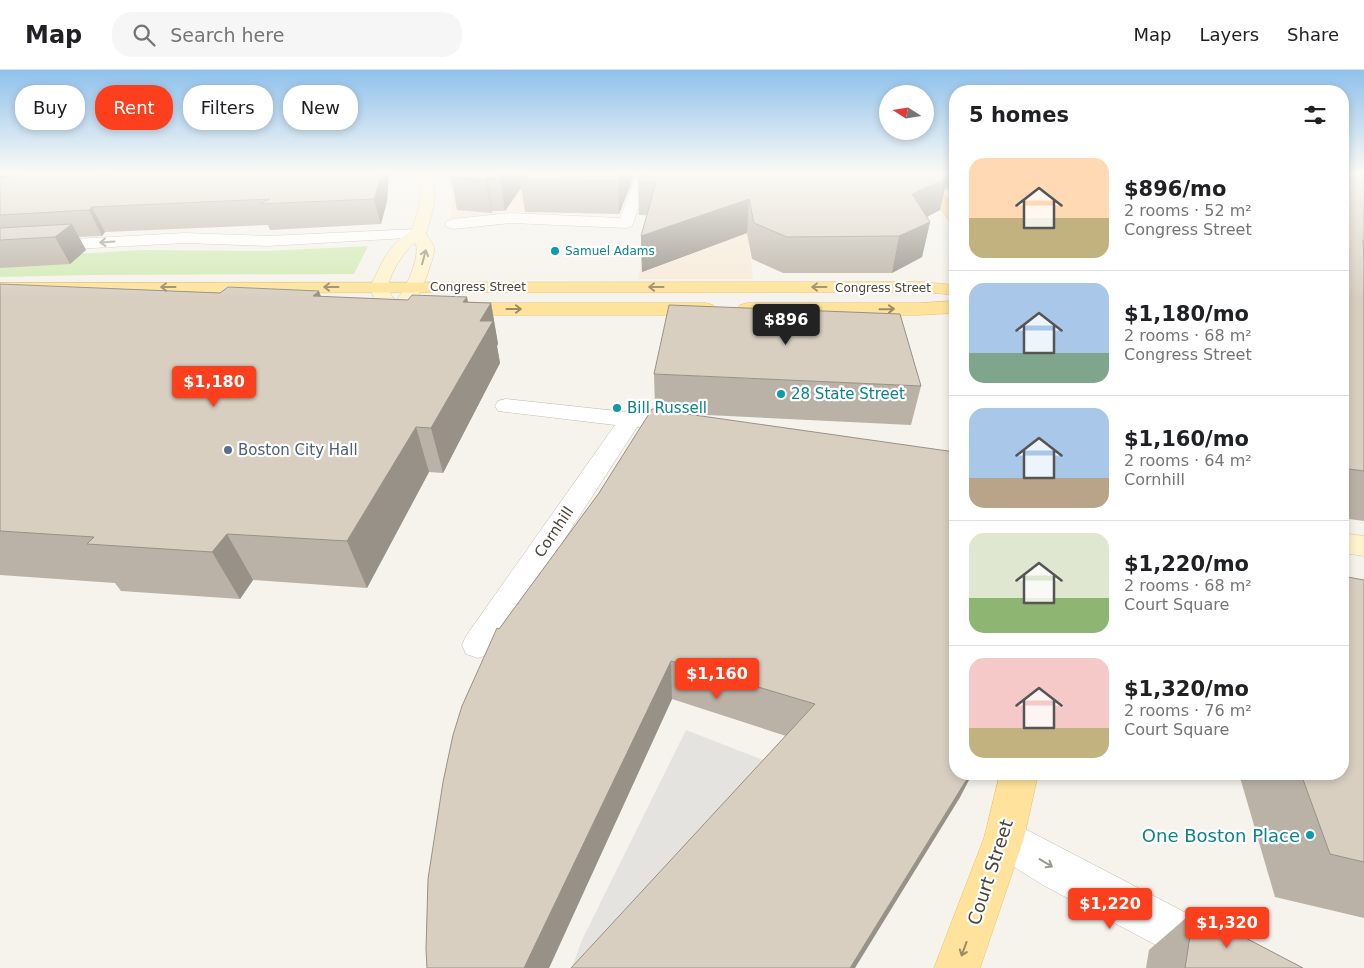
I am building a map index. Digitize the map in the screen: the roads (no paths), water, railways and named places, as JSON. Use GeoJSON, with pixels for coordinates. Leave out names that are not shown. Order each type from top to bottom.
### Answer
{"type":"FeatureCollection","features":[{"type":"Feature","properties":{"kind":"main road"},"geometry":{"type":"LineString","coordinates":[[418,234],[425,243],[426,252],[414,287],[406,301],[395,309],[382,298],[379,287],[398,249],[418,234],[424,215]]}},
{"type":"Feature","properties":{"kind":"main road","name":"Congress Street"},"geometry":{"type":"LineString","coordinates":[[0,288],[924,287],[949,289]]}},
{"type":"Feature","properties":{"kind":"main road","name":"Congress Street"},"geometry":{"type":"LineString","coordinates":[[365,309],[881,309],[949,307]]}},
{"type":"Feature","properties":{"kind":"main road"},"geometry":{"type":"LineString","coordinates":[[1349,544],[1364,546]]}},
{"type":"Feature","properties":{"kind":"main road","name":"Court Street"},"geometry":{"type":"LineString","coordinates":[[957,968],[1004,838],[1018,780]]}},
{"type":"Feature","properties":{"kind":"street"},"geometry":{"type":"LineString","coordinates":[[453,224],[500,215]]}},
{"type":"Feature","properties":{"kind":"street"},"geometry":{"type":"LineString","coordinates":[[544,215],[626,223],[629,215]]}},
{"type":"Feature","properties":{"kind":"street"},"geometry":{"type":"LineString","coordinates":[[0,248],[176,238],[277,240],[418,234]]}},
{"type":"Feature","properties":{"kind":"street"},"geometry":{"type":"LineString","coordinates":[[506,406],[706,428]]}},
{"type":"Feature","properties":{"kind":"street","name":"Cornhill"},"geometry":{"type":"LineString","coordinates":[[478,645],[631,419]]}},
{"type":"Feature","properties":{"kind":"street"},"geometry":{"type":"LineString","coordinates":[[1004,838],[1058,870],[1245,968]]}},
{"type":"Feature","properties":{"kind":"place","name":"Samuel Adams"},"geometry":{"type":"Point","coordinates":[555,251]}},
{"type":"Feature","properties":{"kind":"place","name":"28 State Street"},"geometry":{"type":"Point","coordinates":[781,394]}},
{"type":"Feature","properties":{"kind":"place","name":"Bill Russell"},"geometry":{"type":"Point","coordinates":[617,408]}},
{"type":"Feature","properties":{"kind":"place","name":"Boston City Hall"},"geometry":{"type":"Point","coordinates":[228,450]}},
{"type":"Feature","properties":{"kind":"place","name":"One Boston Place"},"geometry":{"type":"Point","coordinates":[1310,835]}}]}
